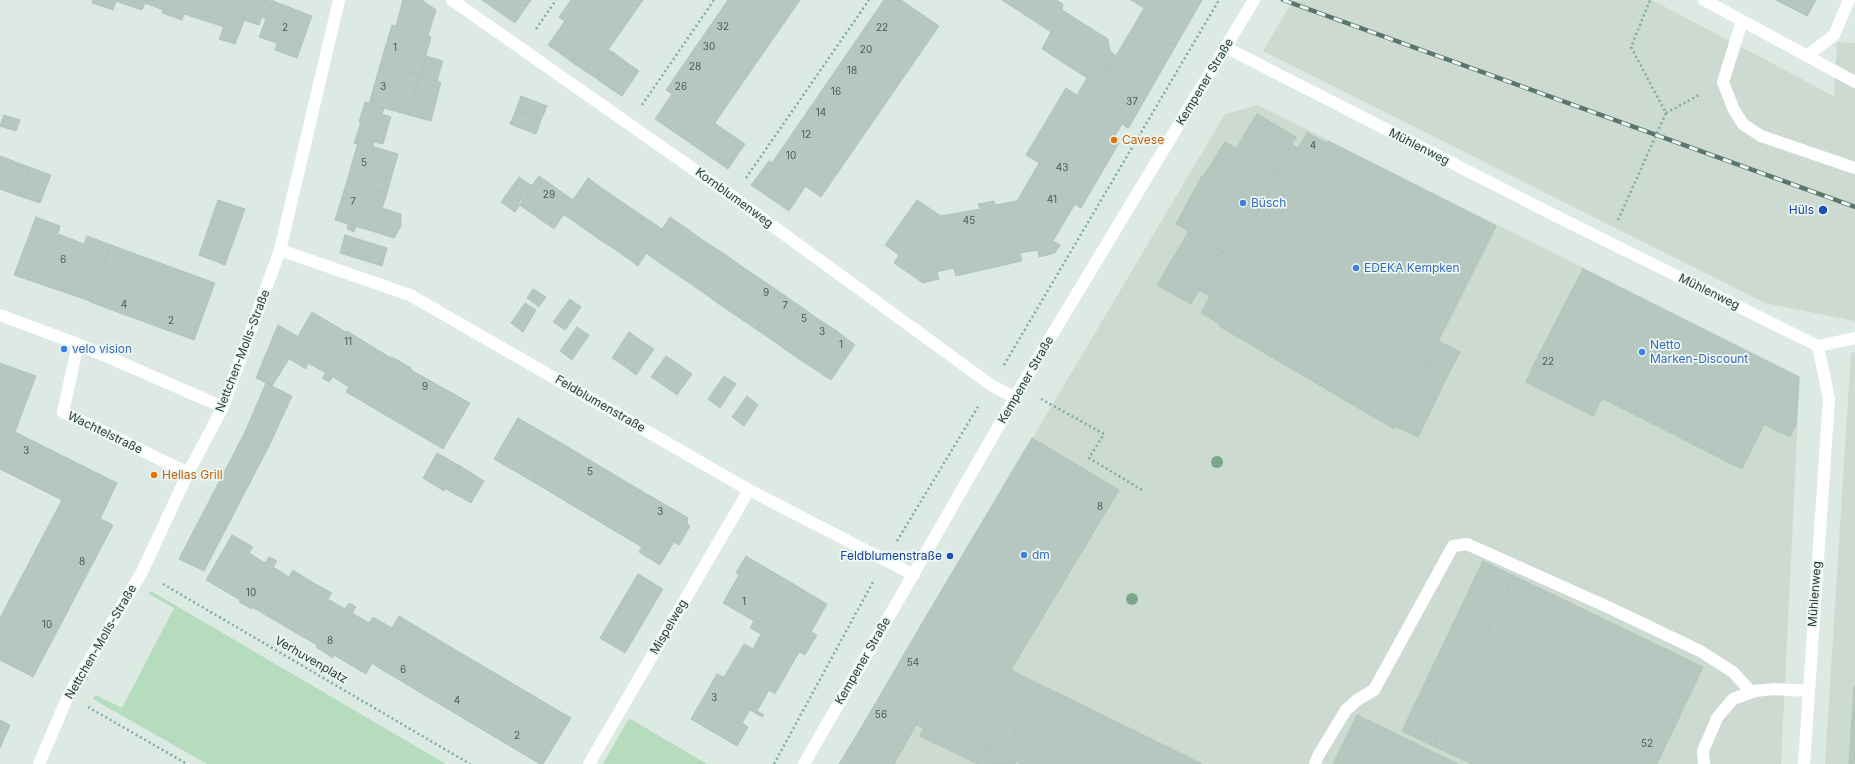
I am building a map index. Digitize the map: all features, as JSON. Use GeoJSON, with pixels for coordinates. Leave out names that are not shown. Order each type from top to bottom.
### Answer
{"type":"FeatureCollection","features":[{"type":"Feature","properties":{"kind":"street","name":"Nettchen-Molls-Straße"},"geometry":{"type":"LineString","coordinates":[[40,764],[68,696],[142,572],[188,473],[223,407],[280,250],[339,0]]}},
{"type":"Feature","properties":{"kind":"street","name":"Kornblumenweg"},"geometry":{"type":"LineString","coordinates":[[452,0],[733,197],[991,386],[1015,398]]}},
{"type":"Feature","properties":{"kind":"street","name":"Kempener Straße"},"geometry":{"type":"LineString","coordinates":[[804,764],[1015,398],[1254,0]]}},
{"type":"Feature","properties":{"kind":"street"},"geometry":{"type":"LineString","coordinates":[[1704,0],[1855,82]]}},
{"type":"Feature","properties":{"kind":"street"},"geometry":{"type":"LineString","coordinates":[[1807,56],[1834,36],[1849,0]]}},
{"type":"Feature","properties":{"kind":"street"},"geometry":{"type":"LineString","coordinates":[[1742,21],[1723,82],[1734,110],[1743,124],[1761,136],[1855,168]]}},
{"type":"Feature","properties":{"kind":"street","name":"Mühlenweg"},"geometry":{"type":"LineString","coordinates":[[1225,48],[1608,242],[1818,346],[1829,399],[1804,764]]}},
{"type":"Feature","properties":{"kind":"street","name":"Feldblumenstraße"},"geometry":{"type":"LineString","coordinates":[[280,250],[410,295],[749,490],[914,575]]}},
{"type":"Feature","properties":{"kind":"street"},"geometry":{"type":"LineString","coordinates":[[0,315],[78,344],[223,407]]}},
{"type":"Feature","properties":{"kind":"street"},"geometry":{"type":"LineString","coordinates":[[1818,346],[1855,338]]}},
{"type":"Feature","properties":{"kind":"street","name":"Wachtelstraße"},"geometry":{"type":"LineString","coordinates":[[78,344],[64,412],[188,473]]}},
{"type":"Feature","properties":{"kind":"street","name":"Mispelweg"},"geometry":{"type":"LineString","coordinates":[[589,764],[749,490]]}},
{"type":"Feature","properties":{"kind":"street"},"geometry":{"type":"LineString","coordinates":[[1316,764],[1318,756],[1346,710],[1357,700],[1374,690],[1453,546],[1466,544],[1610,608],[1700,651],[1733,672],[1751,692]]}},
{"type":"Feature","properties":{"kind":"street"},"geometry":{"type":"LineString","coordinates":[[1704,764],[1703,751],[1717,718],[1734,699],[1751,692],[1774,689],[1809,691]]}},
{"type":"Feature","properties":{"kind":"path"},"geometry":{"type":"LineString","coordinates":[[523,50],[556,0]]}},
{"type":"Feature","properties":{"kind":"path"},"geometry":{"type":"LineString","coordinates":[[629,124],[714,0]]}},
{"type":"Feature","properties":{"kind":"path"},"geometry":{"type":"LineString","coordinates":[[733,197],[869,0]]}},
{"type":"Feature","properties":{"kind":"path"},"geometry":{"type":"LineString","coordinates":[[1650,0],[1631,47],[1666,113]]}},
{"type":"Feature","properties":{"kind":"path"},"geometry":{"type":"LineString","coordinates":[[1608,242],[1666,113],[1723,82]]}},
{"type":"Feature","properties":{"kind":"path"},"geometry":{"type":"LineString","coordinates":[[1021,388],[1104,434],[1089,458],[1142,490]]}},
{"type":"Feature","properties":{"kind":"path","name":"Verhuvenplatz"},"geometry":{"type":"LineString","coordinates":[[142,572],[470,764]]}},
{"type":"Feature","properties":{"kind":"path"},"geometry":{"type":"LineString","coordinates":[[68,696],[187,764]]}},
{"type":"Feature","properties":{"kind":"shaded area"},"geometry":{"type":"Polygon","coordinates":[[[1293,0],[1652,0],[1834,96],[1837,42],[1855,43],[1855,321],[1765,303],[1263,51],[1293,0]]]}},
{"type":"Feature","properties":{"kind":"shaded area"},"geometry":{"type":"Polygon","coordinates":[[[1258,105],[1800,376],[1781,764],[839,764],[1225,114],[1258,105]]]}},
{"type":"Feature","properties":{"kind":"shaded area"},"geometry":{"type":"Polygon","coordinates":[[[1851,352],[1855,353],[1855,764],[1825,764],[1851,352]]]}},
{"type":"Feature","properties":{"kind":"green space"},"geometry":{"type":"Polygon","coordinates":[[[151,591],[446,764],[207,764],[93,699],[96,695],[122,708],[174,608],[149,594],[151,591]]]}},
{"type":"Feature","properties":{"kind":"green space"},"geometry":{"type":"Polygon","coordinates":[[[629,718],[707,764],[603,764],[629,718]]]}},
{"type":"Feature","properties":{"kind":"building"},"geometry":{"type":"Polygon","coordinates":[[[93,0],[122,0],[121,3],[116,1],[113,10],[92,3],[93,0]]]}},
{"type":"Feature","properties":{"kind":"building"},"geometry":{"type":"Polygon","coordinates":[[[122,0],[167,0],[163,10],[145,3],[142,10],[121,3],[122,0]]]}},
{"type":"Feature","properties":{"kind":"building"},"geometry":{"type":"Polygon","coordinates":[[[167,0],[234,0],[224,27],[184,14],[182,20],[162,13],[167,0]]]}},
{"type":"Feature","properties":{"kind":"building"},"geometry":{"type":"Polygon","coordinates":[[[234,0],[252,0],[235,44],[219,39],[234,0]]]}},
{"type":"Feature","properties":{"kind":"building"},"geometry":{"type":"Polygon","coordinates":[[[252,0],[273,1],[266,19],[262,17],[259,25],[244,20],[252,0]]]}},
{"type":"Feature","properties":{"kind":"building"},"geometry":{"type":"Polygon","coordinates":[[[403,0],[422,0],[436,10],[428,36],[396,26],[403,0]]]}},
{"type":"Feature","properties":{"kind":"building"},"geometry":{"type":"Polygon","coordinates":[[[482,0],[531,0],[515,23],[482,0]]]}},
{"type":"Feature","properties":{"kind":"building"},"geometry":{"type":"Polygon","coordinates":[[[571,0],[643,0],[608,50],[559,17],[571,0]]]}},
{"type":"Feature","properties":{"kind":"building"},"geometry":{"type":"Polygon","coordinates":[[[728,0],[800,0],[714,124],[666,90],[728,0]]]}},
{"type":"Feature","properties":{"kind":"building"},"geometry":{"type":"Polygon","coordinates":[[[884,0],[901,0],[939,26],[821,197],[772,163],[884,0]]]}},
{"type":"Feature","properties":{"kind":"building"},"geometry":{"type":"Polygon","coordinates":[[[1002,0],[1056,0],[1063,4],[1062,10],[1108,39],[1110,51],[1116,56],[1108,69],[1002,0]]]}},
{"type":"Feature","properties":{"kind":"building"},"geometry":{"type":"Polygon","coordinates":[[[1131,0],[1202,0],[1175,47],[1136,22],[1144,8],[1131,0]]]}},
{"type":"Feature","properties":{"kind":"building"},"geometry":{"type":"Polygon","coordinates":[[[1776,0],[1816,0],[1807,16],[1776,0]]]}},
{"type":"Feature","properties":{"kind":"building"},"geometry":{"type":"Polygon","coordinates":[[[273,1],[312,16],[297,58],[275,50],[277,43],[259,37],[273,1]]]}},
{"type":"Feature","properties":{"kind":"building"},"geometry":{"type":"Polygon","coordinates":[[[565,21],[578,29],[561,54],[548,45],[565,21]]]}},
{"type":"Feature","properties":{"kind":"building"},"geometry":{"type":"Polygon","coordinates":[[[1136,22],[1175,47],[1148,94],[1108,69],[1136,22]]]}},
{"type":"Feature","properties":{"kind":"building"},"geometry":{"type":"Polygon","coordinates":[[[392,25],[431,37],[420,76],[380,65],[392,25]]]}},
{"type":"Feature","properties":{"kind":"building"},"geometry":{"type":"Polygon","coordinates":[[[578,29],[590,38],[573,63],[561,54],[578,29]]]}},
{"type":"Feature","properties":{"kind":"building"},"geometry":{"type":"Polygon","coordinates":[[[1051,32],[1108,69],[1101,81],[1095,77],[1087,78],[1042,49],[1051,32]]]}},
{"type":"Feature","properties":{"kind":"building"},"geometry":{"type":"Polygon","coordinates":[[[590,38],[602,46],[585,71],[573,63],[590,38]]]}},
{"type":"Feature","properties":{"kind":"building"},"geometry":{"type":"Polygon","coordinates":[[[602,46],[614,53],[596,78],[585,71],[602,46]]]}},
{"type":"Feature","properties":{"kind":"building"},"geometry":{"type":"Polygon","coordinates":[[[614,53],[626,62],[608,87],[596,78],[614,53]]]}},
{"type":"Feature","properties":{"kind":"building"},"geometry":{"type":"Polygon","coordinates":[[[426,56],[443,61],[437,81],[420,76],[426,56]]]}},
{"type":"Feature","properties":{"kind":"building"},"geometry":{"type":"Polygon","coordinates":[[[626,62],[639,71],[622,96],[608,87],[626,62]]]}},
{"type":"Feature","properties":{"kind":"building"},"geometry":{"type":"Polygon","coordinates":[[[380,65],[420,76],[409,115],[369,104],[380,65]]]}},
{"type":"Feature","properties":{"kind":"building"},"geometry":{"type":"Polygon","coordinates":[[[1108,69],[1148,94],[1129,127],[1089,102],[1108,69]]]}},
{"type":"Feature","properties":{"kind":"building"},"geometry":{"type":"Polygon","coordinates":[[[420,76],[441,82],[431,121],[409,115],[420,76]]]}},
{"type":"Feature","properties":{"kind":"building"},"geometry":{"type":"Polygon","coordinates":[[[1095,77],[1101,81],[1089,102],[1077,95],[1087,78],[1095,77]]]}},
{"type":"Feature","properties":{"kind":"building"},"geometry":{"type":"Polygon","coordinates":[[[1066,88],[1078,96],[1039,163],[1026,155],[1066,88]]]}},
{"type":"Feature","properties":{"kind":"building"},"geometry":{"type":"Polygon","coordinates":[[[672,94],[745,144],[728,169],[655,119],[672,94]]]}},
{"type":"Feature","properties":{"kind":"building"},"geometry":{"type":"Polygon","coordinates":[[[521,96],[547,106],[541,120],[516,110],[521,96]]]}},
{"type":"Feature","properties":{"kind":"building"},"geometry":{"type":"Polygon","coordinates":[[[1078,96],[1129,127],[1128,128],[1122,124],[1113,139],[1119,143],[1081,208],[1075,204],[1053,241],[1060,245],[1055,253],[1039,257],[1038,250],[1020,253],[1022,261],[956,276],[954,268],[937,272],[939,279],[923,283],[894,263],[899,255],[885,245],[917,200],[941,216],[980,209],[978,204],[994,201],[995,205],[1017,201],[1078,96]]]}},
{"type":"Feature","properties":{"kind":"building"},"geometry":{"type":"Polygon","coordinates":[[[365,102],[384,108],[382,114],[391,117],[387,130],[359,122],[365,102]]]}},
{"type":"Feature","properties":{"kind":"building"},"geometry":{"type":"Polygon","coordinates":[[[516,110],[541,120],[536,134],[510,124],[516,110]]]}},
{"type":"Feature","properties":{"kind":"building"},"geometry":{"type":"Polygon","coordinates":[[[1257,114],[1296,137],[1276,171],[1236,149],[1257,114]]]}},
{"type":"Feature","properties":{"kind":"building"},"geometry":{"type":"Polygon","coordinates":[[[4,115],[20,120],[16,131],[0,126],[4,115]]]}},
{"type":"Feature","properties":{"kind":"building"},"geometry":{"type":"Polygon","coordinates":[[[361,122],[387,130],[383,144],[374,142],[373,146],[358,142],[357,144],[354,143],[361,122]]]}},
{"type":"Feature","properties":{"kind":"building"},"geometry":{"type":"Polygon","coordinates":[[[1307,133],[1327,143],[1328,141],[1496,226],[1394,429],[1219,326],[1220,324],[1201,313],[1210,296],[1199,290],[1222,251],[1232,257],[1280,174],[1276,171],[1291,144],[1298,148],[1307,133]]]}},
{"type":"Feature","properties":{"kind":"building"},"geometry":{"type":"Polygon","coordinates":[[[358,142],[398,154],[387,193],[347,181],[358,142]]]}},
{"type":"Feature","properties":{"kind":"building"},"geometry":{"type":"Polygon","coordinates":[[[1225,142],[1280,174],[1232,257],[1176,224],[1202,176],[1203,177],[1225,142]]]}},
{"type":"Feature","properties":{"kind":"building"},"geometry":{"type":"Polygon","coordinates":[[[0,156],[29,167],[19,196],[0,189],[0,156]]]}},
{"type":"Feature","properties":{"kind":"building"},"geometry":{"type":"Polygon","coordinates":[[[769,161],[805,187],[789,211],[751,185],[769,161]]]}},
{"type":"Feature","properties":{"kind":"building"},"geometry":{"type":"Polygon","coordinates":[[[29,167],[51,175],[40,203],[19,196],[29,167]]]}},
{"type":"Feature","properties":{"kind":"building"},"geometry":{"type":"Polygon","coordinates":[[[539,176],[573,200],[554,229],[518,204],[539,176]]]}},
{"type":"Feature","properties":{"kind":"building"},"geometry":{"type":"Polygon","coordinates":[[[519,177],[532,186],[515,212],[501,202],[519,177]]]}},
{"type":"Feature","properties":{"kind":"building"},"geometry":{"type":"Polygon","coordinates":[[[588,178],[606,191],[582,227],[563,214],[588,178]]]}},
{"type":"Feature","properties":{"kind":"building"},"geometry":{"type":"Polygon","coordinates":[[[347,181],[387,193],[375,232],[335,220],[347,181]]]}},
{"type":"Feature","properties":{"kind":"building"},"geometry":{"type":"Polygon","coordinates":[[[606,191],[625,204],[600,240],[582,227],[606,191]]]}},
{"type":"Feature","properties":{"kind":"building"},"geometry":{"type":"Polygon","coordinates":[[[218,200],[245,209],[225,265],[199,255],[218,200]]]}},
{"type":"Feature","properties":{"kind":"building"},"geometry":{"type":"Polygon","coordinates":[[[625,204],[644,217],[619,252],[600,240],[625,204]]]}},
{"type":"Feature","properties":{"kind":"building"},"geometry":{"type":"Polygon","coordinates":[[[382,208],[401,214],[401,226],[394,238],[375,232],[382,208]]]}},
{"type":"Feature","properties":{"kind":"building"},"geometry":{"type":"Polygon","coordinates":[[[36,217],[60,226],[58,234],[84,244],[87,236],[111,245],[90,301],[14,275],[36,217]]]}},
{"type":"Feature","properties":{"kind":"building"},"geometry":{"type":"Polygon","coordinates":[[[644,217],[662,229],[638,266],[619,252],[644,217]]]}},
{"type":"Feature","properties":{"kind":"building"},"geometry":{"type":"Polygon","coordinates":[[[670,217],[689,230],[664,266],[646,253],[670,217]]]}},
{"type":"Feature","properties":{"kind":"building"},"geometry":{"type":"Polygon","coordinates":[[[348,224],[356,226],[354,232],[347,229],[348,224]]]}},
{"type":"Feature","properties":{"kind":"building"},"geometry":{"type":"Polygon","coordinates":[[[689,230],[707,243],[682,278],[664,266],[689,230]]]}},
{"type":"Feature","properties":{"kind":"building"},"geometry":{"type":"Polygon","coordinates":[[[1189,231],[1222,251],[1191,304],[1157,285],[1189,231]]]}},
{"type":"Feature","properties":{"kind":"building"},"geometry":{"type":"Polygon","coordinates":[[[345,235],[387,248],[382,266],[340,253],[345,235]]]}},
{"type":"Feature","properties":{"kind":"building"},"geometry":{"type":"Polygon","coordinates":[[[707,243],[726,255],[701,291],[682,278],[707,243]]]}},
{"type":"Feature","properties":{"kind":"building"},"geometry":{"type":"Polygon","coordinates":[[[111,245],[215,283],[194,340],[90,302],[111,245]]]}},
{"type":"Feature","properties":{"kind":"building"},"geometry":{"type":"Polygon","coordinates":[[[726,255],[744,268],[719,304],[701,291],[726,255]]]}},
{"type":"Feature","properties":{"kind":"building"},"geometry":{"type":"Polygon","coordinates":[[[744,268],[762,280],[738,317],[719,304],[744,268]]]}},
{"type":"Feature","properties":{"kind":"building"},"geometry":{"type":"Polygon","coordinates":[[[1583,269],[1790,373],[1742,469],[1534,364],[1583,269]]]}},
{"type":"Feature","properties":{"kind":"building"},"geometry":{"type":"Polygon","coordinates":[[[762,280],[781,293],[756,329],[738,317],[762,280]]]}},
{"type":"Feature","properties":{"kind":"building"},"geometry":{"type":"Polygon","coordinates":[[[533,289],[546,297],[539,307],[527,298],[533,289]]]}},
{"type":"Feature","properties":{"kind":"building"},"geometry":{"type":"Polygon","coordinates":[[[781,293],[800,306],[775,342],[756,329],[781,293]]]}},
{"type":"Feature","properties":{"kind":"building"},"geometry":{"type":"Polygon","coordinates":[[[570,299],[581,307],[565,330],[553,322],[570,299]]]}},
{"type":"Feature","properties":{"kind":"building"},"geometry":{"type":"Polygon","coordinates":[[[525,303],[536,310],[523,332],[511,323],[525,303]]]}},
{"type":"Feature","properties":{"kind":"building"},"geometry":{"type":"Polygon","coordinates":[[[800,306],[818,319],[793,355],[775,342],[800,306]]]}},
{"type":"Feature","properties":{"kind":"building"},"geometry":{"type":"Polygon","coordinates":[[[312,312],[391,358],[365,403],[346,392],[349,387],[333,377],[329,382],[322,378],[326,373],[308,363],[306,369],[286,357],[312,312]]]}},
{"type":"Feature","properties":{"kind":"building"},"geometry":{"type":"Polygon","coordinates":[[[818,319],[837,331],[811,367],[793,355],[818,319]]]}},
{"type":"Feature","properties":{"kind":"building"},"geometry":{"type":"Polygon","coordinates":[[[278,325],[297,336],[286,357],[289,359],[272,386],[256,378],[278,325]]]}},
{"type":"Feature","properties":{"kind":"building"},"geometry":{"type":"Polygon","coordinates":[[[577,327],[589,335],[572,360],[560,351],[577,327]]]}},
{"type":"Feature","properties":{"kind":"building"},"geometry":{"type":"Polygon","coordinates":[[[837,331],[855,345],[831,380],[811,367],[837,331]]]}},
{"type":"Feature","properties":{"kind":"building"},"geometry":{"type":"Polygon","coordinates":[[[629,332],[640,340],[623,365],[612,358],[629,332]]]}},
{"type":"Feature","properties":{"kind":"building"},"geometry":{"type":"Polygon","coordinates":[[[640,340],[654,349],[636,375],[623,365],[640,340]]]}},
{"type":"Feature","properties":{"kind":"building"},"geometry":{"type":"Polygon","coordinates":[[[1438,341],[1460,352],[1447,377],[1425,366],[1438,341]]]}},
{"type":"Feature","properties":{"kind":"building"},"geometry":{"type":"Polygon","coordinates":[[[666,356],[678,364],[663,385],[651,377],[666,356]]]}},
{"type":"Feature","properties":{"kind":"building"},"geometry":{"type":"Polygon","coordinates":[[[392,357],[411,368],[411,370],[470,403],[443,449],[365,403],[392,357]]]}},
{"type":"Feature","properties":{"kind":"building"},"geometry":{"type":"Polygon","coordinates":[[[0,363],[36,376],[15,432],[117,483],[100,519],[0,469],[0,363]]]}},
{"type":"Feature","properties":{"kind":"building"},"geometry":{"type":"Polygon","coordinates":[[[678,364],[692,374],[677,395],[663,385],[678,364]]]}},
{"type":"Feature","properties":{"kind":"building"},"geometry":{"type":"Polygon","coordinates":[[[1534,364],[1602,398],[1593,416],[1526,382],[1534,364]]]}},
{"type":"Feature","properties":{"kind":"building"},"geometry":{"type":"Polygon","coordinates":[[[1425,366],[1447,377],[1418,437],[1395,426],[1425,366]]]}},
{"type":"Feature","properties":{"kind":"building"},"geometry":{"type":"Polygon","coordinates":[[[1790,373],[1799,377],[1796,425],[1790,437],[1764,424],[1790,373]]]}},
{"type":"Feature","properties":{"kind":"building"},"geometry":{"type":"Polygon","coordinates":[[[724,376],[736,384],[720,408],[708,399],[724,376]]]}},
{"type":"Feature","properties":{"kind":"building"},"geometry":{"type":"Polygon","coordinates":[[[266,383],[292,396],[269,446],[245,432],[266,383]]]}},
{"type":"Feature","properties":{"kind":"building"},"geometry":{"type":"Polygon","coordinates":[[[747,396],[758,405],[744,426],[732,417],[747,396]]]}},
{"type":"Feature","properties":{"kind":"building"},"geometry":{"type":"Polygon","coordinates":[[[518,418],[556,440],[532,481],[494,459],[518,418]]]}},
{"type":"Feature","properties":{"kind":"building"},"geometry":{"type":"Polygon","coordinates":[[[245,432],[269,446],[204,571],[179,559],[245,432]]]}},
{"type":"Feature","properties":{"kind":"building"},"geometry":{"type":"Polygon","coordinates":[[[1032,438],[1119,490],[1011,670],[921,625],[1032,438]]]}},
{"type":"Feature","properties":{"kind":"building"},"geometry":{"type":"Polygon","coordinates":[[[556,440],[640,490],[615,531],[532,481],[556,440]]]}},
{"type":"Feature","properties":{"kind":"building"},"geometry":{"type":"Polygon","coordinates":[[[437,453],[460,466],[444,491],[423,478],[437,453]]]}},
{"type":"Feature","properties":{"kind":"building"},"geometry":{"type":"Polygon","coordinates":[[[460,466],[484,481],[471,503],[446,489],[460,466]]]}},
{"type":"Feature","properties":{"kind":"building"},"geometry":{"type":"Polygon","coordinates":[[[640,490],[688,518],[687,524],[690,526],[679,545],[674,542],[660,565],[639,552],[642,547],[615,531],[640,490]]]}},
{"type":"Feature","properties":{"kind":"building"},"geometry":{"type":"Polygon","coordinates":[[[62,500],[113,525],[33,677],[0,660],[0,618],[62,500]]]}},
{"type":"Feature","properties":{"kind":"building"},"geometry":{"type":"Polygon","coordinates":[[[232,535],[253,547],[249,553],[265,563],[269,557],[277,561],[273,567],[289,577],[293,570],[312,582],[286,627],[252,607],[252,609],[239,602],[240,600],[206,580],[232,535]]]}},
{"type":"Feature","properties":{"kind":"building"},"geometry":{"type":"Polygon","coordinates":[[[746,556],[827,604],[811,632],[817,635],[805,655],[799,652],[775,694],[769,690],[757,711],[764,715],[762,717],[750,710],[742,723],[748,727],[737,746],[691,719],[717,674],[724,677],[744,644],[753,649],[761,634],[750,628],[754,621],[723,603],[739,575],[736,573],[746,556]]]}},
{"type":"Feature","properties":{"kind":"building"},"geometry":{"type":"Polygon","coordinates":[[[1483,561],[1514,576],[1433,746],[1402,731],[1483,561]]]}},
{"type":"Feature","properties":{"kind":"building"},"geometry":{"type":"Polygon","coordinates":[[[638,574],[663,589],[625,653],[600,638],[638,574]]]}},
{"type":"Feature","properties":{"kind":"building"},"geometry":{"type":"Polygon","coordinates":[[[1514,576],[1703,667],[1657,764],[1472,764],[1433,746],[1514,576]]]}},
{"type":"Feature","properties":{"kind":"building"},"geometry":{"type":"Polygon","coordinates":[[[312,582],[332,593],[328,599],[345,609],[349,603],[356,607],[352,613],[369,623],[373,617],[392,628],[366,674],[334,655],[333,658],[316,647],[317,645],[286,627],[312,582]]]}},
{"type":"Feature","properties":{"kind":"building"},"geometry":{"type":"Polygon","coordinates":[[[399,616],[444,643],[416,690],[371,663],[399,616]]]}},
{"type":"Feature","properties":{"kind":"building"},"geometry":{"type":"Polygon","coordinates":[[[921,625],[1039,684],[1003,755],[881,694],[921,625]]]}},
{"type":"Feature","properties":{"kind":"building"},"geometry":{"type":"Polygon","coordinates":[[[444,643],[571,718],[543,764],[540,764],[416,690],[444,643]]]}},
{"type":"Feature","properties":{"kind":"building"},"geometry":{"type":"Polygon","coordinates":[[[1039,684],[1202,764],[1021,764],[1003,755],[1039,684]]]}},
{"type":"Feature","properties":{"kind":"building"},"geometry":{"type":"Polygon","coordinates":[[[1854,686],[1855,764],[1849,764],[1854,686]]]}},
{"type":"Feature","properties":{"kind":"building"},"geometry":{"type":"Polygon","coordinates":[[[881,694],[922,714],[901,752],[861,728],[881,694]]]}},
{"type":"Feature","properties":{"kind":"building"},"geometry":{"type":"Polygon","coordinates":[[[922,714],[987,747],[978,764],[920,736],[924,728],[916,725],[922,714]]]}},
{"type":"Feature","properties":{"kind":"building"},"geometry":{"type":"Polygon","coordinates":[[[1357,715],[1458,764],[1333,764],[1357,715]]]}},
{"type":"Feature","properties":{"kind":"building"},"geometry":{"type":"Polygon","coordinates":[[[0,720],[10,725],[0,748],[0,720]]]}},
{"type":"Feature","properties":{"kind":"building"},"geometry":{"type":"Polygon","coordinates":[[[861,728],[901,752],[894,764],[839,764],[861,728]]]}},
{"type":"Feature","properties":{"kind":"building"},"geometry":{"type":"Polygon","coordinates":[[[987,747],[1016,761],[1015,764],[978,763],[987,747]]]}},
{"type":"Feature","properties":{"kind":"railway"},"geometry":{"type":"LineString","coordinates":[[1283,0],[1855,207]]}},
{"type":"Feature","properties":{"kind":"place","name":"Cavese"},"geometry":{"type":"Point","coordinates":[1114,140]}},
{"type":"Feature","properties":{"kind":"place","name":"Büsch"},"geometry":{"type":"Point","coordinates":[1243,203]}},
{"type":"Feature","properties":{"kind":"place","name":"Hüls"},"geometry":{"type":"Point","coordinates":[1823,210]}},
{"type":"Feature","properties":{"kind":"place","name":"EDEKA Kempken"},"geometry":{"type":"Point","coordinates":[1356,268]}},
{"type":"Feature","properties":{"kind":"place","name":"velo vision"},"geometry":{"type":"Point","coordinates":[64,349]}},
{"type":"Feature","properties":{"kind":"place","name":"Netto Marken-Discount"},"geometry":{"type":"Point","coordinates":[1642,352]}},
{"type":"Feature","properties":{"kind":"place","name":"Hellas Grill"},"geometry":{"type":"Point","coordinates":[154,475]}},
{"type":"Feature","properties":{"kind":"place","name":"dm"},"geometry":{"type":"Point","coordinates":[1024,555]}},
{"type":"Feature","properties":{"kind":"place","name":"Feldblumenstraße"},"geometry":{"type":"Point","coordinates":[950,556]}}]}
